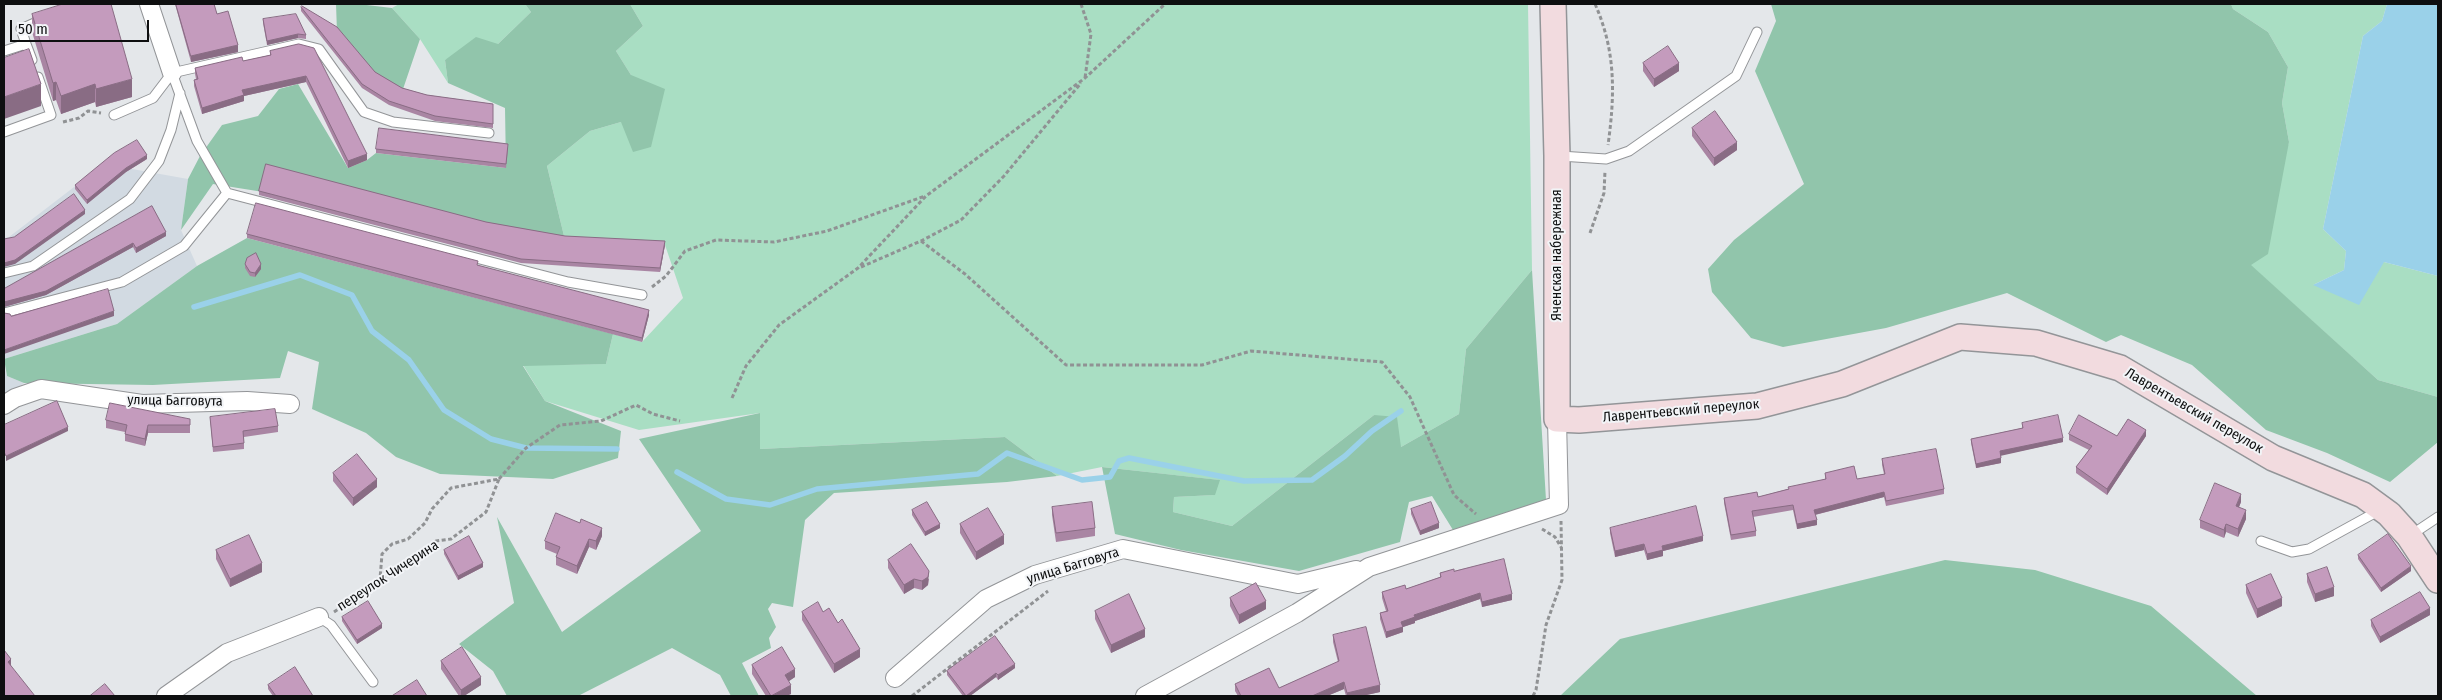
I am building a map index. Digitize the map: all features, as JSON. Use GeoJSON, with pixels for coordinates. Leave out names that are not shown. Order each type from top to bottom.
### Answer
{"type":"FeatureCollection","features":[{"type":"Feature","properties":{"kind":"street"},"geometry":{"type":"LineString","coordinates":[[149,4],[172,73]]}},
{"type":"Feature","properties":{"kind":"street","name":"Яченская набережная"},"geometry":{"type":"LineString","coordinates":[[1553,4],[1557,156],[1557,419],[1559,505]]}},
{"type":"Feature","properties":{"kind":"street","name":"Лаврентьевский переулок"},"geometry":{"type":"LineString","coordinates":[[1557,419],[1579,420],[1757,406],[1842,384],[1960,337],[2036,343],[2120,368],[2273,458],[2363,494],[2382,509],[2409,536],[2438,580]]}},
{"type":"Feature","properties":{"kind":"street","name":"улица Багговута"},"geometry":{"type":"LineString","coordinates":[[4,406],[15,398],[41,389],[142,404],[247,402],[290,404]]}},
{"type":"Feature","properties":{"kind":"street"},"geometry":{"type":"LineString","coordinates":[[1145,696],[1297,614],[1369,567],[1559,505]]}},
{"type":"Feature","properties":{"kind":"street","name":"улица Багговута"},"geometry":{"type":"LineString","coordinates":[[895,678],[986,599],[1034,575],[1124,549],[1298,584],[1369,567]]}},
{"type":"Feature","properties":{"kind":"street"},"geometry":{"type":"LineString","coordinates":[[166,696],[227,653],[319,617]]}},
{"type":"Feature","properties":{"kind":"lane"},"geometry":{"type":"LineString","coordinates":[[4,132],[52,115],[21,28],[38,21],[53,18]]}},
{"type":"Feature","properties":{"kind":"lane"},"geometry":{"type":"LineString","coordinates":[[1557,156],[1606,159],[1629,151],[1736,76],[1757,32]]}},
{"type":"Feature","properties":{"kind":"lane"},"geometry":{"type":"LineString","coordinates":[[4,51],[26,44]]}},
{"type":"Feature","properties":{"kind":"lane"},"geometry":{"type":"LineString","coordinates":[[114,114],[153,98],[172,73],[300,44],[319,50],[364,112],[393,122],[489,133]]}},
{"type":"Feature","properties":{"kind":"lane"},"geometry":{"type":"LineString","coordinates":[[172,73],[197,141],[227,193],[568,282],[642,295]]}},
{"type":"Feature","properties":{"kind":"lane"},"geometry":{"type":"LineString","coordinates":[[4,273],[33,266],[130,200],[159,161],[171,130],[180,93]]}},
{"type":"Feature","properties":{"kind":"lane"},"geometry":{"type":"LineString","coordinates":[[4,313],[122,282],[184,246],[227,193]]}},
{"type":"Feature","properties":{"kind":"lane"},"geometry":{"type":"LineString","coordinates":[[2261,541],[2292,552],[2309,548],[2382,509]]}},
{"type":"Feature","properties":{"kind":"lane"},"geometry":{"type":"LineString","coordinates":[[2409,536],[2438,517]]}},
{"type":"Feature","properties":{"kind":"lane"},"geometry":{"type":"LineString","coordinates":[[319,617],[331,625],[373,682]]}},
{"type":"Feature","properties":{"kind":"path"},"geometry":{"type":"LineString","coordinates":[[858,268],[921,241],[961,220],[1004,176],[1085,78],[1091,34],[1081,4]]}},
{"type":"Feature","properties":{"kind":"path"},"geometry":{"type":"LineString","coordinates":[[732,398],[746,366],[780,325],[858,268],[926,196],[1085,78],[1165,4]]}},
{"type":"Feature","properties":{"kind":"path"},"geometry":{"type":"LineString","coordinates":[[1590,233],[1604,193],[1606,159],[1614,104],[1612,60],[1602,18],[1595,4]]}},
{"type":"Feature","properties":{"kind":"path"},"geometry":{"type":"LineString","coordinates":[[85,102],[88,111]]}},
{"type":"Feature","properties":{"kind":"path"},"geometry":{"type":"LineString","coordinates":[[52,115],[63,122],[79,118],[88,111],[114,114]]}},
{"type":"Feature","properties":{"kind":"path"},"geometry":{"type":"LineString","coordinates":[[642,295],[666,276],[685,251],[716,240],[774,242],[827,231],[926,196]]}},
{"type":"Feature","properties":{"kind":"path"},"geometry":{"type":"LineString","coordinates":[[921,241],[965,274],[1066,365],[1202,365],[1251,350],[1382,362],[1410,397],[1454,495],[1491,527]]}},
{"type":"Feature","properties":{"kind":"path","name":"переулок Чичерина"},"geometry":{"type":"LineString","coordinates":[[319,617],[330,614],[436,541],[451,539],[486,512],[499,479],[526,448],[560,425],[602,421],[636,405],[652,414],[680,421]]}},
{"type":"Feature","properties":{"kind":"path"},"geometry":{"type":"LineString","coordinates":[[380,579],[382,554],[392,544],[408,539],[425,523],[432,509],[451,488],[499,479]]}},
{"type":"Feature","properties":{"kind":"path"},"geometry":{"type":"LineString","coordinates":[[1533,696],[1536,690],[1546,625],[1562,580],[1562,532],[1559,505]]}},
{"type":"Feature","properties":{"kind":"path"},"geometry":{"type":"LineString","coordinates":[[912,696],[1054,586]]}},
{"type":"Feature","properties":{"kind":"shaded area"},"geometry":{"type":"Polygon","coordinates":[[[104,164],[188,179],[181,230],[197,266],[117,324],[4,359],[4,238],[9,237],[104,164]]]}},
{"type":"Feature","properties":{"kind":"shaded area"},"geometry":{"type":"Polygon","coordinates":[[[4,365],[7,376],[24,383],[4,398],[4,365]]]}},
{"type":"Feature","properties":{"kind":"green space"},"geometry":{"type":"Polygon","coordinates":[[[336,4],[358,4],[392,8],[420,39],[402,92],[375,77],[337,32],[336,4]]]}},
{"type":"Feature","properties":{"kind":"green space"},"geometry":{"type":"Polygon","coordinates":[[[399,4],[525,4],[531,12],[498,44],[445,60],[448,83],[420,39],[392,8],[399,4]]]}},
{"type":"Feature","properties":{"kind":"green space"},"geometry":{"type":"Polygon","coordinates":[[[525,4],[630,4],[643,26],[616,51],[631,75],[665,89],[651,147],[633,152],[621,122],[590,131],[547,166],[565,240],[213,184],[181,230],[188,179],[200,156],[222,125],[258,116],[279,89],[298,84],[348,168],[367,160],[376,153],[506,168],[505,108],[448,83],[445,60],[476,37],[498,44],[531,12],[525,4]]]}},
{"type":"Feature","properties":{"kind":"green space"},"geometry":{"type":"Polygon","coordinates":[[[630,4],[1528,4],[1532,270],[1466,349],[1459,414],[1401,447],[1374,415],[1232,526],[1173,512],[1174,497],[1214,495],[1219,480],[1102,467],[1057,476],[1005,437],[760,449],[760,413],[639,430],[545,401],[523,365],[606,364],[613,334],[642,342],[683,298],[665,245],[565,240],[547,166],[590,131],[621,122],[631,75],[616,51],[643,26],[630,4]]]}},
{"type":"Feature","properties":{"kind":"green space"},"geometry":{"type":"Polygon","coordinates":[[[1771,4],[2231,4],[2233,9],[2268,32],[2288,67],[2282,103],[2289,142],[2268,254],[2251,265],[2378,380],[2438,397],[2438,442],[2390,482],[2327,453],[2266,430],[2192,365],[2121,335],[2106,342],[2007,293],[1886,328],[1783,347],[1751,338],[1712,292],[1708,269],[1734,240],[1804,184],[1755,71],[1776,21],[1771,4]]]}},
{"type":"Feature","properties":{"kind":"green space"},"geometry":{"type":"Polygon","coordinates":[[[2231,4],[2387,4],[2382,21],[2363,36],[2323,229],[2346,251],[2344,270],[2313,285],[2384,262],[2438,276],[2438,397],[2378,380],[2250,265],[2289,142],[2282,103],[2288,67],[2268,32],[2233,9],[2231,4]]]}},
{"type":"Feature","properties":{"kind":"green space"},"geometry":{"type":"Polygon","coordinates":[[[247,238],[613,334],[606,364],[523,366],[545,401],[621,431],[618,458],[553,479],[440,474],[396,457],[366,433],[312,409],[319,362],[288,351],[280,378],[153,385],[24,383],[7,376],[4,359],[117,324],[197,266],[247,238]]]}},
{"type":"Feature","properties":{"kind":"green space"},"geometry":{"type":"Polygon","coordinates":[[[1532,270],[1546,500],[1453,530],[1432,496],[1409,502],[1400,542],[1299,571],[1181,550],[1115,534],[1102,467],[1220,480],[1215,495],[1174,497],[1173,512],[1232,526],[1374,415],[1397,417],[1401,447],[1459,414],[1466,349],[1532,270]]]}},
{"type":"Feature","properties":{"kind":"green space"},"geometry":{"type":"Polygon","coordinates":[[[760,413],[760,449],[1005,437],[1057,476],[1007,482],[834,493],[805,520],[793,607],[772,603],[768,609],[776,627],[769,638],[771,648],[742,663],[759,696],[731,696],[720,675],[672,648],[578,696],[507,696],[493,671],[459,644],[514,603],[497,517],[562,632],[701,531],[639,439],[760,413]]]}},
{"type":"Feature","properties":{"kind":"green space"},"geometry":{"type":"Polygon","coordinates":[[[1945,560],[2035,570],[2151,606],[2257,696],[1560,696],[1620,639],[1945,560]]]}},
{"type":"Feature","properties":{"kind":"water"},"geometry":{"type":"Polygon","coordinates":[[[2387,4],[2438,4],[2438,276],[2384,262],[2359,305],[2313,285],[2344,270],[2346,251],[2323,229],[2363,36],[2382,21],[2387,4]]]}},
{"type":"Feature","properties":{"kind":"building"},"geometry":{"type":"Polygon","coordinates":[[[63,4],[111,4],[132,79],[96,89],[95,84],[61,96],[56,82],[53,83],[32,14],[63,4]]]}},
{"type":"Feature","properties":{"kind":"building"},"geometry":{"type":"Polygon","coordinates":[[[176,4],[214,4],[217,14],[228,11],[238,45],[191,56],[176,4]]]}},
{"type":"Feature","properties":{"kind":"building"},"geometry":{"type":"Polygon","coordinates":[[[302,6],[337,27],[375,72],[402,88],[427,95],[493,104],[493,124],[435,116],[389,101],[362,84],[302,6]]]}},
{"type":"Feature","properties":{"kind":"building"},"geometry":{"type":"Polygon","coordinates":[[[296,14],[306,35],[298,34],[267,41],[263,19],[296,14]]]}},
{"type":"Feature","properties":{"kind":"building"},"geometry":{"type":"Polygon","coordinates":[[[299,44],[314,48],[367,154],[348,161],[306,76],[242,90],[244,95],[202,108],[194,80],[198,79],[195,68],[242,57],[243,61],[271,55],[270,51],[299,44]]]}},
{"type":"Feature","properties":{"kind":"building"},"geometry":{"type":"Polygon","coordinates":[[[1668,46],[1679,63],[1654,79],[1643,63],[1668,46]]]}},
{"type":"Feature","properties":{"kind":"building"},"geometry":{"type":"Polygon","coordinates":[[[29,49],[41,84],[4,97],[4,58],[29,49]]]}},
{"type":"Feature","properties":{"kind":"building"},"geometry":{"type":"Polygon","coordinates":[[[1715,111],[1737,142],[1714,158],[1692,128],[1715,111]]]}},
{"type":"Feature","properties":{"kind":"building"},"geometry":{"type":"Polygon","coordinates":[[[379,128],[508,144],[506,164],[376,149],[379,128]]]}},
{"type":"Feature","properties":{"kind":"building"},"geometry":{"type":"Polygon","coordinates":[[[137,140],[147,155],[126,168],[87,200],[75,185],[114,153],[137,140]]]}},
{"type":"Feature","properties":{"kind":"building"},"geometry":{"type":"Polygon","coordinates":[[[266,164],[486,222],[565,236],[665,241],[660,268],[521,259],[259,191],[266,164]]]}},
{"type":"Feature","properties":{"kind":"building"},"geometry":{"type":"Polygon","coordinates":[[[74,194],[85,210],[15,260],[4,263],[4,239],[14,237],[74,194]]]}},
{"type":"Feature","properties":{"kind":"building"},"geometry":{"type":"Polygon","coordinates":[[[256,203],[478,261],[477,265],[649,310],[642,338],[247,234],[256,203]]]}},
{"type":"Feature","properties":{"kind":"building"},"geometry":{"type":"Polygon","coordinates":[[[152,206],[166,232],[136,248],[133,243],[46,291],[4,302],[4,289],[152,206]]]}},
{"type":"Feature","properties":{"kind":"building"},"geometry":{"type":"Polygon","coordinates":[[[256,253],[261,264],[255,273],[250,272],[245,264],[247,258],[256,253]]]}},
{"type":"Feature","properties":{"kind":"building"},"geometry":{"type":"Polygon","coordinates":[[[108,289],[114,311],[4,350],[4,313],[11,316],[108,289]]]}},
{"type":"Feature","properties":{"kind":"building"},"geometry":{"type":"Polygon","coordinates":[[[57,401],[68,427],[6,456],[4,452],[4,425],[57,401]]]}},
{"type":"Feature","properties":{"kind":"building"},"geometry":{"type":"Polygon","coordinates":[[[110,403],[190,419],[190,425],[148,425],[145,439],[125,434],[127,425],[106,420],[110,403]]]}},
{"type":"Feature","properties":{"kind":"building"},"geometry":{"type":"Polygon","coordinates":[[[275,409],[278,426],[243,431],[244,443],[213,447],[210,417],[275,409]]]}},
{"type":"Feature","properties":{"kind":"building"},"geometry":{"type":"Polygon","coordinates":[[[2058,415],[2063,438],[2000,451],[2001,458],[1976,464],[1971,439],[2023,428],[2022,423],[2058,415]]]}},
{"type":"Feature","properties":{"kind":"building"},"geometry":{"type":"Polygon","coordinates":[[[2079,415],[2117,436],[2128,419],[2146,430],[2107,489],[2076,467],[2092,446],[2069,434],[2079,415]]]}},
{"type":"Feature","properties":{"kind":"building"},"geometry":{"type":"Polygon","coordinates":[[[1936,449],[1944,489],[1886,501],[1884,492],[1814,510],[1817,520],[1797,524],[1793,505],[1752,511],[1756,531],[1731,535],[1724,498],[1757,492],[1758,497],[1789,489],[1788,487],[1826,479],[1825,473],[1854,466],[1857,479],[1885,474],[1882,459],[1936,449]]]}},
{"type":"Feature","properties":{"kind":"building"},"geometry":{"type":"Polygon","coordinates":[[[357,454],[377,479],[353,498],[333,473],[357,454]]]}},
{"type":"Feature","properties":{"kind":"building"},"geometry":{"type":"Polygon","coordinates":[[[2215,483],[2241,494],[2236,506],[2246,510],[2238,529],[2226,524],[2224,530],[2200,520],[2215,483]]]}},
{"type":"Feature","properties":{"kind":"building"},"geometry":{"type":"Polygon","coordinates":[[[927,502],[940,524],[925,532],[912,510],[927,502]]]}},
{"type":"Feature","properties":{"kind":"building"},"geometry":{"type":"Polygon","coordinates":[[[1092,502],[1095,528],[1056,533],[1052,507],[1092,502]]]}},
{"type":"Feature","properties":{"kind":"building"},"geometry":{"type":"Polygon","coordinates":[[[1431,502],[1439,523],[1420,531],[1411,509],[1431,502]]]}},
{"type":"Feature","properties":{"kind":"building"},"geometry":{"type":"Polygon","coordinates":[[[1696,506],[1703,536],[1662,546],[1663,550],[1647,554],[1644,544],[1615,551],[1610,528],[1696,506]]]}},
{"type":"Feature","properties":{"kind":"building"},"geometry":{"type":"Polygon","coordinates":[[[988,508],[1004,535],[976,552],[960,524],[988,508]]]}},
{"type":"Feature","properties":{"kind":"building"},"geometry":{"type":"Polygon","coordinates":[[[556,513],[580,523],[581,519],[602,528],[596,541],[589,539],[577,566],[556,557],[560,547],[545,541],[556,513]]]}},
{"type":"Feature","properties":{"kind":"building"},"geometry":{"type":"Polygon","coordinates":[[[2388,534],[2411,566],[2381,588],[2358,555],[2388,534]]]}},
{"type":"Feature","properties":{"kind":"building"},"geometry":{"type":"Polygon","coordinates":[[[249,535],[262,563],[230,579],[216,550],[249,535]]]}},
{"type":"Feature","properties":{"kind":"building"},"geometry":{"type":"Polygon","coordinates":[[[469,536],[483,563],[458,576],[444,550],[469,536]]]}},
{"type":"Feature","properties":{"kind":"building"},"geometry":{"type":"Polygon","coordinates":[[[911,544],[929,571],[928,577],[922,581],[914,579],[904,585],[888,560],[911,544]]]}},
{"type":"Feature","properties":{"kind":"building"},"geometry":{"type":"Polygon","coordinates":[[[1504,559],[1512,594],[1482,602],[1480,593],[1414,615],[1415,617],[1401,622],[1403,627],[1386,632],[1380,613],[1388,611],[1382,592],[1405,585],[1406,589],[1441,577],[1440,573],[1454,569],[1454,571],[1504,559]]]}},
{"type":"Feature","properties":{"kind":"building"},"geometry":{"type":"Polygon","coordinates":[[[2327,567],[2334,587],[2315,594],[2307,574],[2327,567]]]}},
{"type":"Feature","properties":{"kind":"building"},"geometry":{"type":"Polygon","coordinates":[[[2271,574],[2282,598],[2257,609],[2246,585],[2271,574]]]}},
{"type":"Feature","properties":{"kind":"building"},"geometry":{"type":"Polygon","coordinates":[[[1256,583],[1266,601],[1239,615],[1230,598],[1256,583]]]}},
{"type":"Feature","properties":{"kind":"building"},"geometry":{"type":"Polygon","coordinates":[[[2420,592],[2430,608],[2380,637],[2371,620],[2420,592]]]}},
{"type":"Feature","properties":{"kind":"building"},"geometry":{"type":"Polygon","coordinates":[[[1129,594],[1145,629],[1111,645],[1095,611],[1129,594]]]}},
{"type":"Feature","properties":{"kind":"building"},"geometry":{"type":"Polygon","coordinates":[[[368,601],[382,624],[357,640],[342,617],[368,601]]]}},
{"type":"Feature","properties":{"kind":"building"},"geometry":{"type":"Polygon","coordinates":[[[818,602],[823,612],[829,608],[838,623],[842,619],[860,649],[834,664],[802,612],[818,602]]]}},
{"type":"Feature","properties":{"kind":"building"},"geometry":{"type":"Polygon","coordinates":[[[1366,627],[1380,685],[1347,693],[1344,682],[1312,696],[1241,696],[1235,684],[1269,668],[1279,688],[1339,661],[1333,635],[1366,627]]]}},
{"type":"Feature","properties":{"kind":"building"},"geometry":{"type":"Polygon","coordinates":[[[995,636],[1015,664],[998,675],[996,673],[966,696],[947,671],[995,636]]]}},
{"type":"Feature","properties":{"kind":"building"},"geometry":{"type":"Polygon","coordinates":[[[462,647],[481,677],[461,690],[441,661],[462,647]]]}},
{"type":"Feature","properties":{"kind":"building"},"geometry":{"type":"Polygon","coordinates":[[[782,647],[795,669],[785,675],[791,685],[771,696],[752,665],[782,647]]]}},
{"type":"Feature","properties":{"kind":"building"},"geometry":{"type":"Polygon","coordinates":[[[4,650],[11,659],[8,662],[35,696],[4,696],[4,650]]]}},
{"type":"Feature","properties":{"kind":"building"},"geometry":{"type":"Polygon","coordinates":[[[295,667],[313,696],[276,696],[268,685],[295,667]]]}},
{"type":"Feature","properties":{"kind":"building"},"geometry":{"type":"Polygon","coordinates":[[[417,680],[427,696],[392,696],[417,680]]]}},
{"type":"Feature","properties":{"kind":"building"},"geometry":{"type":"Polygon","coordinates":[[[105,684],[115,696],[90,696],[105,684]]]}},
{"type":"Feature","properties":{"kind":"waterway"},"geometry":{"type":"LineString","coordinates":[[194,307],[300,275],[352,295],[372,331],[409,360],[444,410],[491,439],[526,448],[617,449]]}},
{"type":"Feature","properties":{"kind":"waterway"},"geometry":{"type":"LineString","coordinates":[[677,472],[726,499],[770,505],[817,489],[978,474],[1007,453],[1082,480],[1110,477],[1119,461],[1129,458],[1244,481],[1312,480],[1345,456],[1372,431],[1401,411]]}}]}
